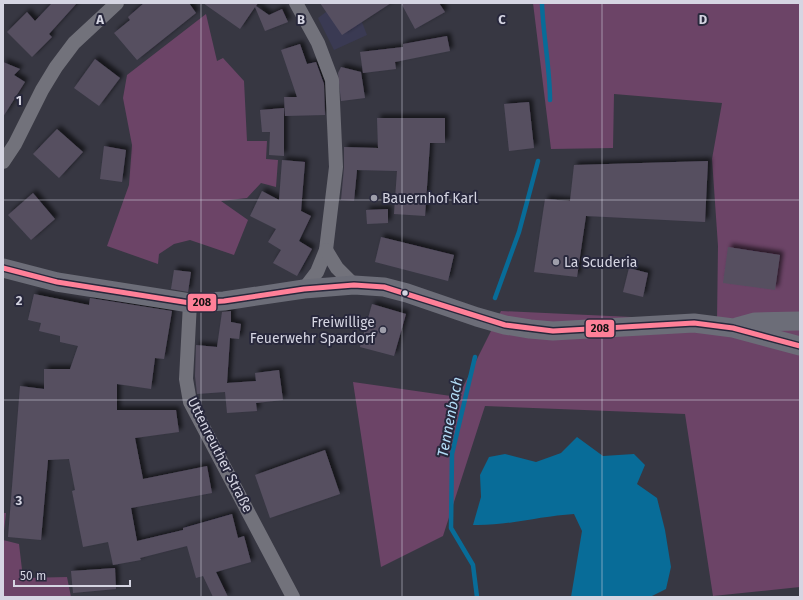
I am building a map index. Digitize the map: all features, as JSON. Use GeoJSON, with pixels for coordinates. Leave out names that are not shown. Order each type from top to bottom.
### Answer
{"type":"FeatureCollection","features":[{"type":"Feature","properties":{"kind":"main road"},"geometry":{"type":"LineString","coordinates":[[3,268],[57,282],[190,303],[224,301],[304,289],[354,285],[384,287],[505,325],[553,331],[688,323],[733,328],[800,346]]}},
{"type":"Feature","properties":{"kind":"main road"},"geometry":{"type":"LineString","coordinates":[[733,328],[755,322],[800,321]]}},
{"type":"Feature","properties":{"kind":"street"},"geometry":{"type":"LineString","coordinates":[[3,162],[15,144],[42,90],[56,68],[74,43],[117,3]]}},
{"type":"Feature","properties":{"kind":"street"},"geometry":{"type":"LineString","coordinates":[[296,3],[318,43],[332,80],[336,167],[326,250],[317,272],[304,289]]}},
{"type":"Feature","properties":{"kind":"street"},"geometry":{"type":"LineString","coordinates":[[326,250],[337,268],[354,285]]}},
{"type":"Feature","properties":{"kind":"street","name":"Uttenreuther Straße"},"geometry":{"type":"LineString","coordinates":[[190,303],[186,379],[190,402],[293,597]]}},
{"type":"Feature","properties":{"kind":"shaded area"},"geometry":{"type":"Polygon","coordinates":[[[338,3],[362,22],[367,35],[334,50],[318,18],[338,3]]]}},
{"type":"Feature","properties":{"kind":"shaded area"},"geometry":{"type":"Polygon","coordinates":[[[533,3],[800,3],[800,587],[713,596],[685,414],[485,406],[443,536],[381,567],[353,382],[458,397],[501,311],[717,321],[718,246],[712,159],[722,103],[614,94],[613,148],[551,149],[533,3]]]}},
{"type":"Feature","properties":{"kind":"shaded area"},"geometry":{"type":"Polygon","coordinates":[[[206,14],[217,61],[223,58],[244,81],[247,141],[267,141],[266,159],[278,160],[276,187],[261,183],[247,198],[221,201],[248,220],[234,255],[190,240],[174,244],[159,254],[158,264],[107,246],[129,185],[132,145],[123,98],[127,75],[206,14]]]}},
{"type":"Feature","properties":{"kind":"shaded area"},"geometry":{"type":"Polygon","coordinates":[[[3,513],[6,513],[3,540],[3,513]]]}},
{"type":"Feature","properties":{"kind":"shaded area"},"geometry":{"type":"Polygon","coordinates":[[[3,540],[19,544],[23,578],[67,577],[71,597],[3,597],[3,540]]]}},
{"type":"Feature","properties":{"kind":"water"},"geometry":{"type":"Polygon","coordinates":[[[577,437],[603,456],[634,454],[645,465],[637,484],[657,498],[665,530],[671,567],[666,589],[650,597],[571,597],[582,531],[574,514],[498,524],[473,525],[481,497],[480,475],[489,457],[505,454],[536,462],[561,453],[577,437]]]}},
{"type":"Feature","properties":{"kind":"building"},"geometry":{"type":"Polygon","coordinates":[[[52,3],[77,3],[49,34],[52,37],[32,57],[7,32],[27,12],[35,21],[52,3]]]}},
{"type":"Feature","properties":{"kind":"building"},"geometry":{"type":"Polygon","coordinates":[[[144,3],[189,3],[196,13],[137,60],[114,33],[130,20],[128,17],[144,3]]]}},
{"type":"Feature","properties":{"kind":"building"},"geometry":{"type":"Polygon","coordinates":[[[203,3],[258,3],[256,6],[269,15],[282,9],[288,22],[265,31],[255,7],[240,29],[203,3]]]}},
{"type":"Feature","properties":{"kind":"building"},"geometry":{"type":"Polygon","coordinates":[[[320,3],[391,3],[342,35],[320,3]]]}},
{"type":"Feature","properties":{"kind":"building"},"geometry":{"type":"Polygon","coordinates":[[[401,3],[439,3],[445,12],[415,29],[401,3]]]}},
{"type":"Feature","properties":{"kind":"building"},"geometry":{"type":"Polygon","coordinates":[[[447,36],[450,51],[395,62],[396,69],[363,73],[360,52],[403,47],[403,44],[447,36]]]}},
{"type":"Feature","properties":{"kind":"building"},"geometry":{"type":"Polygon","coordinates":[[[300,44],[307,64],[316,62],[324,84],[325,115],[285,116],[284,97],[297,97],[281,50],[300,44]]]}},
{"type":"Feature","properties":{"kind":"building"},"geometry":{"type":"Polygon","coordinates":[[[95,59],[120,78],[99,106],[74,88],[95,59]]]}},
{"type":"Feature","properties":{"kind":"building"},"geometry":{"type":"Polygon","coordinates":[[[3,62],[20,69],[14,75],[25,82],[3,117],[3,62]]]}},
{"type":"Feature","properties":{"kind":"building"},"geometry":{"type":"Polygon","coordinates":[[[341,67],[361,72],[365,98],[341,101],[338,73],[341,67]]]}},
{"type":"Feature","properties":{"kind":"building"},"geometry":{"type":"Polygon","coordinates":[[[529,102],[534,148],[509,151],[504,104],[529,102]]]}},
{"type":"Feature","properties":{"kind":"building"},"geometry":{"type":"Polygon","coordinates":[[[284,108],[284,156],[269,155],[270,132],[262,132],[260,110],[284,108]]]}},
{"type":"Feature","properties":{"kind":"building"},"geometry":{"type":"Polygon","coordinates":[[[377,118],[445,118],[445,143],[430,143],[425,216],[394,214],[397,171],[357,170],[354,201],[341,200],[344,147],[378,148],[377,118]]]}},
{"type":"Feature","properties":{"kind":"building"},"geometry":{"type":"Polygon","coordinates":[[[57,129],[83,152],[59,178],[33,154],[57,129]]]}},
{"type":"Feature","properties":{"kind":"building"},"geometry":{"type":"Polygon","coordinates":[[[104,146],[126,150],[122,182],[100,179],[104,146]]]}},
{"type":"Feature","properties":{"kind":"building"},"geometry":{"type":"Polygon","coordinates":[[[282,160],[305,162],[301,211],[311,216],[299,241],[312,249],[297,276],[273,263],[281,250],[268,242],[276,229],[250,216],[262,191],[279,200],[282,160]]]}},
{"type":"Feature","properties":{"kind":"building"},"geometry":{"type":"Polygon","coordinates":[[[708,161],[705,222],[586,216],[577,277],[534,272],[545,199],[570,201],[574,165],[708,161]]]}},
{"type":"Feature","properties":{"kind":"building"},"geometry":{"type":"Polygon","coordinates":[[[33,193],[55,219],[31,240],[8,215],[33,193]]]}},
{"type":"Feature","properties":{"kind":"building"},"geometry":{"type":"Polygon","coordinates":[[[388,209],[388,223],[367,224],[366,210],[388,209]]]}},
{"type":"Feature","properties":{"kind":"building"},"geometry":{"type":"Polygon","coordinates":[[[381,237],[454,255],[448,281],[375,262],[381,237]]]}},
{"type":"Feature","properties":{"kind":"building"},"geometry":{"type":"Polygon","coordinates":[[[728,247],[780,255],[775,290],[723,283],[728,247]]]}},
{"type":"Feature","properties":{"kind":"building"},"geometry":{"type":"Polygon","coordinates":[[[629,268],[648,273],[643,297],[623,292],[629,268]]]}},
{"type":"Feature","properties":{"kind":"building"},"geometry":{"type":"Polygon","coordinates":[[[174,270],[191,272],[188,292],[171,289],[174,270]]]}},
{"type":"Feature","properties":{"kind":"building"},"geometry":{"type":"Polygon","coordinates":[[[34,294],[89,305],[90,298],[172,311],[164,359],[155,358],[151,389],[117,384],[117,410],[176,410],[179,432],[135,438],[143,479],[207,466],[212,493],[131,508],[137,541],[183,530],[183,528],[232,514],[238,538],[244,536],[251,562],[216,572],[228,597],[213,597],[203,576],[196,578],[187,546],[140,558],[141,560],[113,565],[108,542],[83,547],[72,491],[75,490],[69,459],[48,460],[41,540],[8,537],[20,386],[44,389],[44,369],[70,369],[78,346],[60,342],[60,336],[39,331],[41,323],[28,320],[34,294]]]}},
{"type":"Feature","properties":{"kind":"building","name":"Freiwillige Feuerwehr Spardorf"},"geometry":{"type":"Polygon","coordinates":[[[372,304],[406,314],[394,356],[360,347],[372,304]]]}},
{"type":"Feature","properties":{"kind":"building"},"geometry":{"type":"Polygon","coordinates":[[[231,311],[231,322],[241,324],[239,339],[230,338],[227,383],[256,381],[255,373],[279,370],[283,400],[256,403],[257,411],[227,413],[225,392],[197,394],[195,376],[196,345],[217,347],[222,312],[231,311]]]}},
{"type":"Feature","properties":{"kind":"building"},"geometry":{"type":"Polygon","coordinates":[[[325,450],[340,494],[270,518],[255,475],[325,450]]]}},
{"type":"Feature","properties":{"kind":"building"},"geometry":{"type":"Polygon","coordinates":[[[115,568],[116,589],[73,593],[71,571],[115,568]]]}},
{"type":"Feature","properties":{"kind":"waterway","name":"Tennenbach"},"geometry":{"type":"LineString","coordinates":[[542,3],[550,100]]}},
{"type":"Feature","properties":{"kind":"waterway","name":"Tennenbach"},"geometry":{"type":"LineString","coordinates":[[495,298],[519,232],[538,161]]}},
{"type":"Feature","properties":{"kind":"waterway","name":"Tennenbach"},"geometry":{"type":"LineString","coordinates":[[475,357],[452,454],[451,528],[473,565],[477,597]]}},
{"type":"Feature","properties":{"kind":"transit line","name":"208"},"geometry":{"type":"LineString","coordinates":[[3,268],[57,282],[190,303],[224,301],[304,289],[354,285],[384,287],[505,325],[553,331],[694,323],[733,328],[800,346]]}},
{"type":"Feature","properties":{"kind":"place","name":"Bauernhof Karl"},"geometry":{"type":"Point","coordinates":[374,198]}},
{"type":"Feature","properties":{"kind":"place","name":"La Scuderia"},"geometry":{"type":"Point","coordinates":[556,262]}},
{"type":"Feature","properties":{"kind":"place","name":"Freiwillige Feuerwehr Spardorf"},"geometry":{"type":"Point","coordinates":[383,330]}}]}
